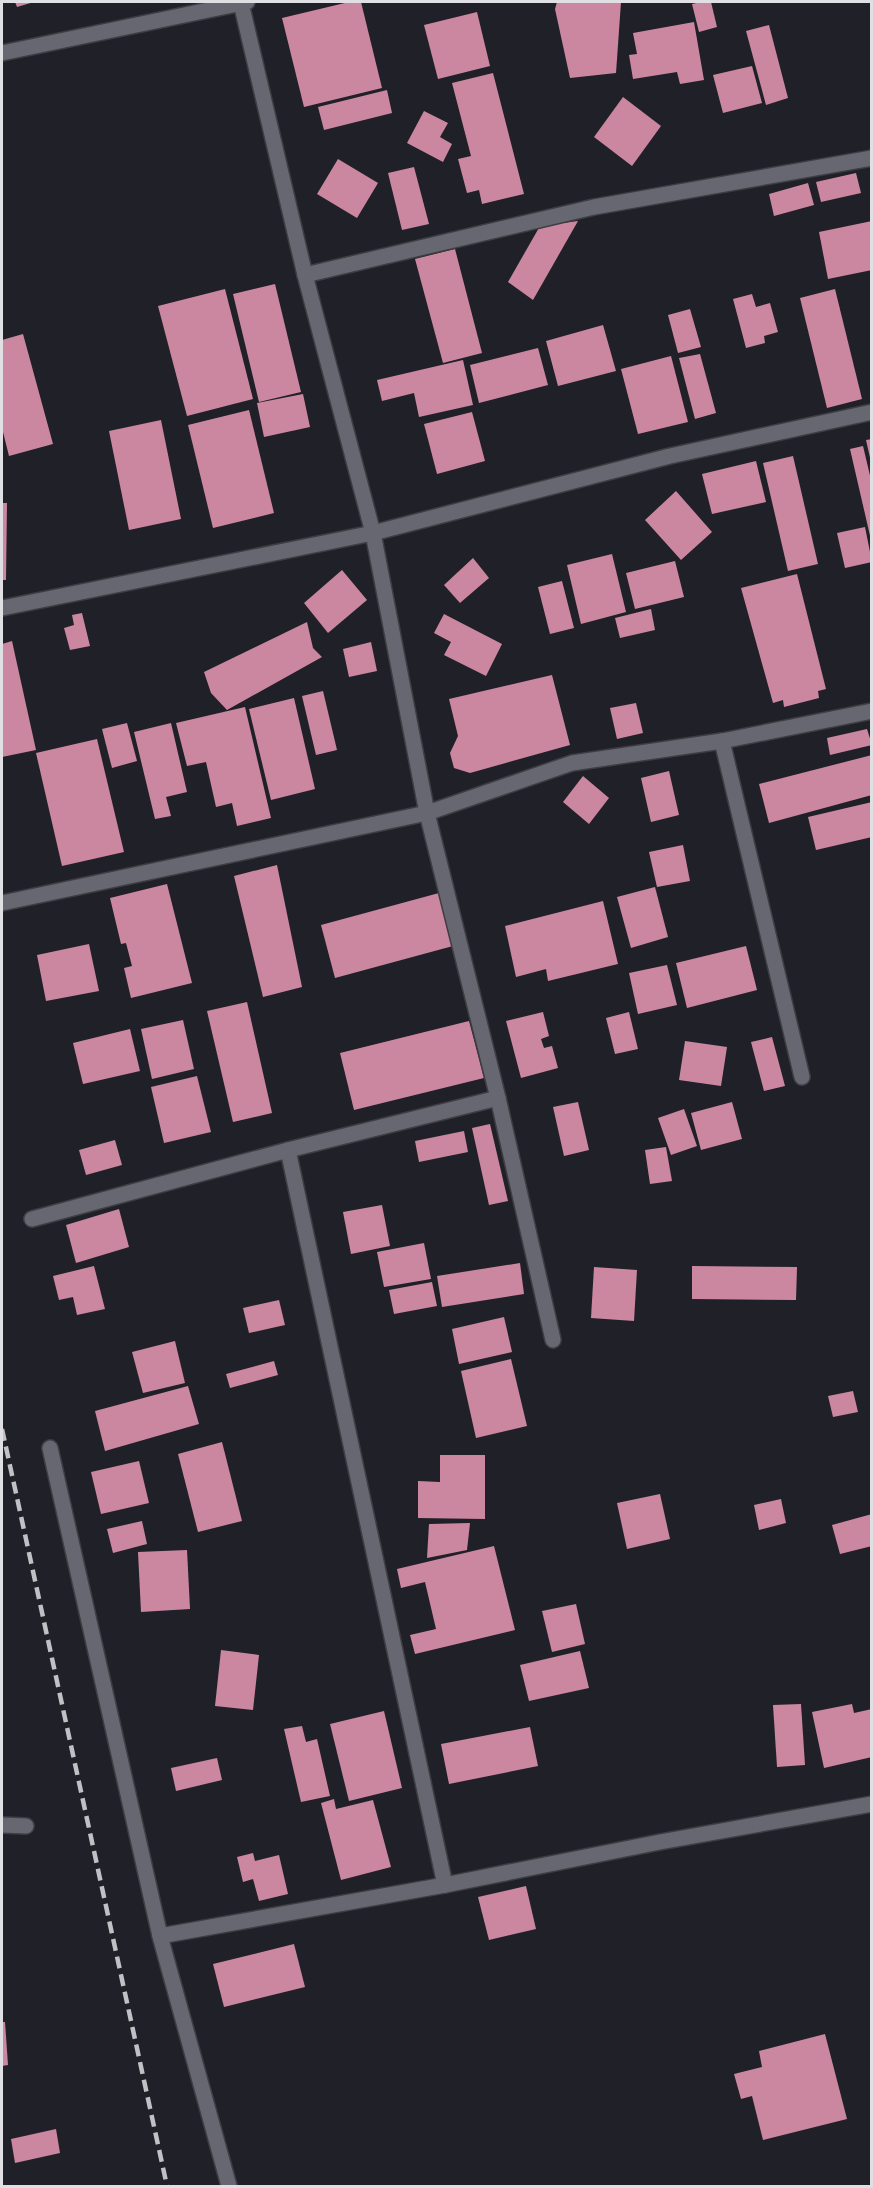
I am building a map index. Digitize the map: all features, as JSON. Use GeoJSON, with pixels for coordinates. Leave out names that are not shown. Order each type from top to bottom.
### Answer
{"type":"FeatureCollection","features":[{"type":"Feature","properties":{"kind":"street"},"geometry":{"type":"LineString","coordinates":[[2,54],[244,2],[305,275],[373,533],[427,813],[498,1098],[552,1340]]}},
{"type":"Feature","properties":{"kind":"street"},"geometry":{"type":"LineString","coordinates":[[305,275],[594,207],[872,158]]}},
{"type":"Feature","properties":{"kind":"street"},"geometry":{"type":"LineString","coordinates":[[2,608],[373,533],[670,456],[872,412]]}},
{"type":"Feature","properties":{"kind":"street"},"geometry":{"type":"LineString","coordinates":[[2,903],[427,813],[572,763],[722,741],[872,711]]}},
{"type":"Feature","properties":{"kind":"street"},"geometry":{"type":"LineString","coordinates":[[722,741],[802,1077]]}},
{"type":"Feature","properties":{"kind":"street"},"geometry":{"type":"LineString","coordinates":[[32,1219],[288,1150],[498,1098]]}},
{"type":"Feature","properties":{"kind":"street"},"geometry":{"type":"LineString","coordinates":[[288,1150],[445,1886]]}},
{"type":"Feature","properties":{"kind":"street"},"geometry":{"type":"LineString","coordinates":[[50,1448],[160,1936],[229,2187]]}},
{"type":"Feature","properties":{"kind":"street"},"geometry":{"type":"LineString","coordinates":[[160,1936],[445,1886],[660,1842],[872,1804]]}},
{"type":"Feature","properties":{"kind":"street"},"geometry":{"type":"LineString","coordinates":[[2,1825],[26,1826]]}},
{"type":"Feature","properties":{"kind":"building"},"geometry":{"type":"Polygon","coordinates":[[[15,2],[34,2],[17,7],[15,2]]]}},
{"type":"Feature","properties":{"kind":"building"},"geometry":{"type":"Polygon","coordinates":[[[349,2],[361,2],[382,88],[304,107],[282,18],[349,2]]]}},
{"type":"Feature","properties":{"kind":"building"},"geometry":{"type":"Polygon","coordinates":[[[557,2],[621,2],[616,73],[570,78],[555,9],[557,2]]]}},
{"type":"Feature","properties":{"kind":"building"},"geometry":{"type":"Polygon","coordinates":[[[711,2],[717,27],[699,32],[692,4],[711,2]]]}},
{"type":"Feature","properties":{"kind":"building"},"geometry":{"type":"Polygon","coordinates":[[[477,12],[490,66],[438,79],[424,25],[477,12]]]}},
{"type":"Feature","properties":{"kind":"building"},"geometry":{"type":"Polygon","coordinates":[[[694,22],[704,80],[680,84],[677,72],[633,79],[629,55],[637,54],[633,33],[694,22]]]}},
{"type":"Feature","properties":{"kind":"building"},"geometry":{"type":"Polygon","coordinates":[[[769,25],[788,98],[766,105],[746,31],[769,25]]]}},
{"type":"Feature","properties":{"kind":"building"},"geometry":{"type":"Polygon","coordinates":[[[752,66],[762,103],[723,113],[713,75],[752,66]]]}},
{"type":"Feature","properties":{"kind":"building"},"geometry":{"type":"Polygon","coordinates":[[[493,73],[524,194],[482,204],[479,190],[467,193],[458,159],[471,156],[452,83],[493,73]]]}},
{"type":"Feature","properties":{"kind":"building"},"geometry":{"type":"Polygon","coordinates":[[[387,90],[392,113],[324,130],[318,107],[387,90]]]}},
{"type":"Feature","properties":{"kind":"building"},"geometry":{"type":"Polygon","coordinates":[[[623,97],[661,126],[632,166],[594,137],[623,97]]]}},
{"type":"Feature","properties":{"kind":"building"},"geometry":{"type":"Polygon","coordinates":[[[424,111],[448,123],[440,137],[452,144],[443,162],[407,143],[424,111]]]}},
{"type":"Feature","properties":{"kind":"building"},"geometry":{"type":"Polygon","coordinates":[[[338,159],[378,183],[357,218],[317,194],[338,159]]]}},
{"type":"Feature","properties":{"kind":"building"},"geometry":{"type":"Polygon","coordinates":[[[414,167],[429,224],[402,230],[388,173],[414,167]]]}},
{"type":"Feature","properties":{"kind":"building"},"geometry":{"type":"Polygon","coordinates":[[[856,173],[861,193],[821,202],[816,182],[856,173]]]}},
{"type":"Feature","properties":{"kind":"building"},"geometry":{"type":"Polygon","coordinates":[[[808,183],[814,205],[774,216],[769,194],[808,183]]]}},
{"type":"Feature","properties":{"kind":"building"},"geometry":{"type":"Polygon","coordinates":[[[578,221],[533,300],[508,282],[540,226],[578,221]]]}},
{"type":"Feature","properties":{"kind":"building"},"geometry":{"type":"Polygon","coordinates":[[[872,221],[872,270],[828,279],[819,232],[872,221]]]}},
{"type":"Feature","properties":{"kind":"building"},"geometry":{"type":"Polygon","coordinates":[[[455,249],[482,353],[443,363],[415,259],[455,249]]]}},
{"type":"Feature","properties":{"kind":"building"},"geometry":{"type":"Polygon","coordinates":[[[275,284],[301,392],[259,402],[233,294],[275,284]]]}},
{"type":"Feature","properties":{"kind":"building"},"geometry":{"type":"Polygon","coordinates":[[[225,289],[253,399],[187,416],[158,306],[225,289]]]}},
{"type":"Feature","properties":{"kind":"building"},"geometry":{"type":"Polygon","coordinates":[[[835,289],[862,399],[827,408],[800,298],[835,289]]]}},
{"type":"Feature","properties":{"kind":"building"},"geometry":{"type":"Polygon","coordinates":[[[752,294],[756,307],[770,303],[778,332],[764,336],[765,343],[746,348],[733,299],[752,294]]]}},
{"type":"Feature","properties":{"kind":"building"},"geometry":{"type":"Polygon","coordinates":[[[690,309],[701,347],[678,353],[668,315],[690,309]]]}},
{"type":"Feature","properties":{"kind":"building"},"geometry":{"type":"Polygon","coordinates":[[[603,325],[616,371],[558,386],[546,341],[603,325]]]}},
{"type":"Feature","properties":{"kind":"building"},"geometry":{"type":"Polygon","coordinates":[[[23,334],[53,444],[9,456],[2,428],[2,340],[23,334]]]}},
{"type":"Feature","properties":{"kind":"building"},"geometry":{"type":"Polygon","coordinates":[[[538,348],[548,385],[479,403],[470,365],[538,348]]]}},
{"type":"Feature","properties":{"kind":"building"},"geometry":{"type":"Polygon","coordinates":[[[700,354],[716,413],[695,419],[679,358],[700,354]]]}},
{"type":"Feature","properties":{"kind":"building"},"geometry":{"type":"Polygon","coordinates":[[[671,356],[688,422],[638,434],[621,369],[671,356]]]}},
{"type":"Feature","properties":{"kind":"building"},"geometry":{"type":"Polygon","coordinates":[[[463,360],[473,405],[419,417],[414,393],[382,401],[377,380],[463,360]]]}},
{"type":"Feature","properties":{"kind":"building"},"geometry":{"type":"Polygon","coordinates":[[[303,394],[310,427],[264,437],[257,403],[303,394]]]}},
{"type":"Feature","properties":{"kind":"building"},"geometry":{"type":"Polygon","coordinates":[[[249,410],[274,513],[213,528],[188,425],[249,410]]]}},
{"type":"Feature","properties":{"kind":"building"},"geometry":{"type":"Polygon","coordinates":[[[472,412],[485,461],[437,474],[424,424],[472,412]]]}},
{"type":"Feature","properties":{"kind":"building"},"geometry":{"type":"Polygon","coordinates":[[[161,420],[181,519],[129,530],[109,431],[161,420]]]}},
{"type":"Feature","properties":{"kind":"building"},"geometry":{"type":"Polygon","coordinates":[[[872,439],[872,462],[871,462],[866,440],[872,439]]]}},
{"type":"Feature","properties":{"kind":"building"},"geometry":{"type":"Polygon","coordinates":[[[863,446],[872,484],[871,540],[850,449],[863,446]]]}},
{"type":"Feature","properties":{"kind":"building"},"geometry":{"type":"Polygon","coordinates":[[[793,456],[818,564],[788,571],[763,463],[793,456]]]}},
{"type":"Feature","properties":{"kind":"building"},"geometry":{"type":"Polygon","coordinates":[[[756,461],[766,502],[712,514],[702,474],[756,461]]]}},
{"type":"Feature","properties":{"kind":"building"},"geometry":{"type":"Polygon","coordinates":[[[676,491],[712,532],[681,560],[645,520],[676,491]]]}},
{"type":"Feature","properties":{"kind":"building"},"geometry":{"type":"Polygon","coordinates":[[[2,503],[7,503],[6,580],[2,580],[2,503]]]}},
{"type":"Feature","properties":{"kind":"building"},"geometry":{"type":"Polygon","coordinates":[[[865,527],[872,562],[845,568],[837,533],[865,527]]]}},
{"type":"Feature","properties":{"kind":"building"},"geometry":{"type":"Polygon","coordinates":[[[612,554],[626,612],[581,624],[567,565],[612,554]]]}},
{"type":"Feature","properties":{"kind":"building"},"geometry":{"type":"Polygon","coordinates":[[[473,558],[489,578],[460,603],[444,585],[473,558]]]}},
{"type":"Feature","properties":{"kind":"building"},"geometry":{"type":"Polygon","coordinates":[[[675,561],[684,597],[635,609],[626,573],[675,561]]]}},
{"type":"Feature","properties":{"kind":"building"},"geometry":{"type":"Polygon","coordinates":[[[342,570],[367,600],[328,633],[304,603],[342,570]]]}},
{"type":"Feature","properties":{"kind":"building"},"geometry":{"type":"Polygon","coordinates":[[[797,574],[826,689],[818,691],[819,698],[784,707],[783,700],[773,703],[741,588],[797,574]]]}},
{"type":"Feature","properties":{"kind":"building"},"geometry":{"type":"Polygon","coordinates":[[[562,581],[574,628],[550,634],[538,587],[562,581]]]}},
{"type":"Feature","properties":{"kind":"building"},"geometry":{"type":"Polygon","coordinates":[[[651,609],[655,630],[620,638],[615,618],[651,609]]]}},
{"type":"Feature","properties":{"kind":"building"},"geometry":{"type":"Polygon","coordinates":[[[82,613],[90,646],[70,650],[64,628],[74,625],[72,615],[82,613]]]}},
{"type":"Feature","properties":{"kind":"building"},"geometry":{"type":"Polygon","coordinates":[[[444,614],[502,644],[486,676],[444,655],[451,642],[434,633],[444,614]]]}},
{"type":"Feature","properties":{"kind":"building"},"geometry":{"type":"Polygon","coordinates":[[[307,622],[313,648],[322,657],[227,710],[211,693],[204,672],[307,622]]]}},
{"type":"Feature","properties":{"kind":"building"},"geometry":{"type":"Polygon","coordinates":[[[12,641],[36,750],[2,757],[2,644],[12,641]]]}},
{"type":"Feature","properties":{"kind":"building"},"geometry":{"type":"Polygon","coordinates":[[[371,642],[377,671],[349,677],[343,649],[371,642]]]}},
{"type":"Feature","properties":{"kind":"building"},"geometry":{"type":"Polygon","coordinates":[[[552,675],[570,745],[470,773],[454,768],[450,753],[458,736],[449,699],[552,675]]]}},
{"type":"Feature","properties":{"kind":"building"},"geometry":{"type":"Polygon","coordinates":[[[323,691],[337,750],[316,755],[302,696],[323,691]]]}},
{"type":"Feature","properties":{"kind":"building"},"geometry":{"type":"Polygon","coordinates":[[[294,698],[315,789],[271,800],[249,709],[294,698]]]}},
{"type":"Feature","properties":{"kind":"building"},"geometry":{"type":"Polygon","coordinates":[[[636,703],[643,733],[617,739],[610,708],[636,703]]]}},
{"type":"Feature","properties":{"kind":"building"},"geometry":{"type":"Polygon","coordinates":[[[245,707],[271,818],[237,826],[232,803],[216,807],[206,762],[187,766],[176,723],[245,707]]]}},
{"type":"Feature","properties":{"kind":"building"},"geometry":{"type":"Polygon","coordinates":[[[127,723],[137,761],[112,768],[102,729],[127,723]]]}},
{"type":"Feature","properties":{"kind":"building"},"geometry":{"type":"Polygon","coordinates":[[[171,723],[187,792],[166,797],[171,816],[155,819],[134,732],[171,723]]]}},
{"type":"Feature","properties":{"kind":"building"},"geometry":{"type":"Polygon","coordinates":[[[867,729],[872,745],[830,755],[827,738],[867,729]]]}},
{"type":"Feature","properties":{"kind":"building"},"geometry":{"type":"Polygon","coordinates":[[[97,739],[124,852],[62,866],[36,753],[97,739]]]}},
{"type":"Feature","properties":{"kind":"building"},"geometry":{"type":"Polygon","coordinates":[[[872,755],[872,795],[769,823],[759,784],[872,755]]]}},
{"type":"Feature","properties":{"kind":"building"},"geometry":{"type":"Polygon","coordinates":[[[669,771],[679,815],[651,822],[641,778],[669,771]]]}},
{"type":"Feature","properties":{"kind":"building"},"geometry":{"type":"Polygon","coordinates":[[[583,776],[609,798],[589,824],[563,802],[583,776]]]}},
{"type":"Feature","properties":{"kind":"building"},"geometry":{"type":"Polygon","coordinates":[[[872,802],[872,837],[816,850],[808,817],[872,802]]]}},
{"type":"Feature","properties":{"kind":"building"},"geometry":{"type":"Polygon","coordinates":[[[683,845],[690,881],[657,887],[649,852],[683,845]]]}},
{"type":"Feature","properties":{"kind":"building"},"geometry":{"type":"Polygon","coordinates":[[[277,865],[302,987],[263,997],[234,876],[277,865]]]}},
{"type":"Feature","properties":{"kind":"building"},"geometry":{"type":"Polygon","coordinates":[[[167,884],[192,983],[131,998],[124,968],[132,966],[126,943],[121,944],[110,898],[167,884]]]}},
{"type":"Feature","properties":{"kind":"building"},"geometry":{"type":"Polygon","coordinates":[[[655,887],[668,937],[631,948],[617,897],[655,887]]]}},
{"type":"Feature","properties":{"kind":"building"},"geometry":{"type":"Polygon","coordinates":[[[439,893],[453,946],[335,978],[321,925],[439,893]]]}},
{"type":"Feature","properties":{"kind":"building"},"geometry":{"type":"Polygon","coordinates":[[[603,901],[618,964],[548,981],[546,969],[516,977],[505,926],[603,901]]]}},
{"type":"Feature","properties":{"kind":"building"},"geometry":{"type":"Polygon","coordinates":[[[89,944],[99,991],[46,1001],[37,955],[89,944]]]}},
{"type":"Feature","properties":{"kind":"building"},"geometry":{"type":"Polygon","coordinates":[[[746,946],[757,990],[687,1008],[676,963],[746,946]]]}},
{"type":"Feature","properties":{"kind":"building"},"geometry":{"type":"Polygon","coordinates":[[[667,965],[677,1005],[638,1014],[629,973],[667,965]]]}},
{"type":"Feature","properties":{"kind":"building"},"geometry":{"type":"Polygon","coordinates":[[[247,1002],[272,1113],[233,1122],[207,1011],[247,1002]]]}},
{"type":"Feature","properties":{"kind":"building"},"geometry":{"type":"Polygon","coordinates":[[[543,1012],[549,1036],[541,1039],[544,1048],[552,1046],[558,1068],[521,1078],[506,1021],[543,1012]]]}},
{"type":"Feature","properties":{"kind":"building"},"geometry":{"type":"Polygon","coordinates":[[[629,1012],[638,1049],[615,1054],[606,1018],[629,1012]]]}},
{"type":"Feature","properties":{"kind":"building"},"geometry":{"type":"Polygon","coordinates":[[[183,1020],[194,1069],[152,1079],[141,1029],[183,1020]]]}},
{"type":"Feature","properties":{"kind":"building"},"geometry":{"type":"Polygon","coordinates":[[[469,1021],[484,1078],[354,1110],[340,1053],[469,1021]]]}},
{"type":"Feature","properties":{"kind":"building"},"geometry":{"type":"Polygon","coordinates":[[[130,1029],[140,1071],[83,1084],[73,1043],[130,1029]]]}},
{"type":"Feature","properties":{"kind":"building"},"geometry":{"type":"Polygon","coordinates":[[[772,1037],[785,1086],[764,1091],[751,1042],[772,1037]]]}},
{"type":"Feature","properties":{"kind":"building"},"geometry":{"type":"Polygon","coordinates":[[[685,1041],[727,1047],[721,1086],[679,1080],[685,1041]]]}},
{"type":"Feature","properties":{"kind":"building"},"geometry":{"type":"Polygon","coordinates":[[[197,1076],[211,1132],[164,1143],[151,1087],[197,1076]]]}},
{"type":"Feature","properties":{"kind":"building"},"geometry":{"type":"Polygon","coordinates":[[[578,1102],[589,1150],[564,1156],[553,1107],[578,1102]]]}},
{"type":"Feature","properties":{"kind":"building"},"geometry":{"type":"Polygon","coordinates":[[[732,1102],[742,1139],[701,1150],[691,1113],[732,1102]]]}},
{"type":"Feature","properties":{"kind":"building"},"geometry":{"type":"Polygon","coordinates":[[[684,1109],[697,1146],[671,1155],[658,1118],[684,1109]]]}},
{"type":"Feature","properties":{"kind":"building"},"geometry":{"type":"Polygon","coordinates":[[[490,1124],[508,1201],[489,1205],[472,1128],[490,1124]]]}},
{"type":"Feature","properties":{"kind":"building"},"geometry":{"type":"Polygon","coordinates":[[[464,1131],[468,1152],[419,1162],[415,1141],[464,1131]]]}},
{"type":"Feature","properties":{"kind":"building"},"geometry":{"type":"Polygon","coordinates":[[[115,1140],[122,1165],[86,1175],[79,1150],[115,1140]]]}},
{"type":"Feature","properties":{"kind":"building"},"geometry":{"type":"Polygon","coordinates":[[[666,1147],[672,1181],[650,1184],[645,1150],[666,1147]]]}},
{"type":"Feature","properties":{"kind":"building"},"geometry":{"type":"Polygon","coordinates":[[[382,1205],[390,1246],[351,1254],[343,1212],[382,1205]]]}},
{"type":"Feature","properties":{"kind":"building"},"geometry":{"type":"Polygon","coordinates":[[[119,1209],[129,1247],[76,1263],[66,1225],[119,1209]]]}},
{"type":"Feature","properties":{"kind":"building"},"geometry":{"type":"Polygon","coordinates":[[[424,1243],[431,1279],[384,1287],[377,1252],[424,1243]]]}},
{"type":"Feature","properties":{"kind":"building"},"geometry":{"type":"Polygon","coordinates":[[[520,1263],[524,1294],[442,1307],[437,1276],[520,1263]]]}},
{"type":"Feature","properties":{"kind":"building"},"geometry":{"type":"Polygon","coordinates":[[[94,1266],[105,1309],[77,1315],[73,1297],[59,1300],[53,1276],[94,1266]]]}},
{"type":"Feature","properties":{"kind":"building"},"geometry":{"type":"Polygon","coordinates":[[[692,1266],[797,1267],[796,1300],[692,1299],[692,1266]]]}},
{"type":"Feature","properties":{"kind":"building"},"geometry":{"type":"Polygon","coordinates":[[[594,1267],[637,1270],[634,1321],[591,1318],[594,1267]]]}},
{"type":"Feature","properties":{"kind":"building"},"geometry":{"type":"Polygon","coordinates":[[[432,1282],[437,1306],[394,1314],[389,1290],[432,1282]]]}},
{"type":"Feature","properties":{"kind":"building"},"geometry":{"type":"Polygon","coordinates":[[[279,1300],[285,1325],[249,1333],[243,1308],[279,1300]]]}},
{"type":"Feature","properties":{"kind":"building"},"geometry":{"type":"Polygon","coordinates":[[[504,1317],[512,1352],[459,1364],[452,1329],[504,1317]]]}},
{"type":"Feature","properties":{"kind":"building"},"geometry":{"type":"Polygon","coordinates":[[[175,1341],[185,1383],[143,1393],[132,1352],[175,1341]]]}},
{"type":"Feature","properties":{"kind":"building"},"geometry":{"type":"Polygon","coordinates":[[[511,1359],[527,1426],[476,1438],[461,1371],[511,1359]]]}},
{"type":"Feature","properties":{"kind":"building"},"geometry":{"type":"Polygon","coordinates":[[[274,1361],[278,1375],[230,1388],[226,1374],[274,1361]]]}},
{"type":"Feature","properties":{"kind":"building"},"geometry":{"type":"Polygon","coordinates":[[[188,1386],[199,1424],[105,1451],[95,1411],[188,1386]]]}},
{"type":"Feature","properties":{"kind":"building"},"geometry":{"type":"Polygon","coordinates":[[[853,1391],[858,1412],[833,1417],[828,1396],[853,1391]]]}},
{"type":"Feature","properties":{"kind":"building"},"geometry":{"type":"Polygon","coordinates":[[[222,1442],[242,1521],[198,1532],[178,1454],[222,1442]]]}},
{"type":"Feature","properties":{"kind":"building"},"geometry":{"type":"Polygon","coordinates":[[[440,1455],[485,1455],[485,1519],[418,1518],[418,1481],[440,1482],[440,1455]]]}},
{"type":"Feature","properties":{"kind":"building"},"geometry":{"type":"Polygon","coordinates":[[[139,1461],[149,1503],[101,1514],[91,1472],[139,1461]]]}},
{"type":"Feature","properties":{"kind":"building"},"geometry":{"type":"Polygon","coordinates":[[[660,1494],[670,1539],[627,1549],[617,1503],[660,1494]]]}},
{"type":"Feature","properties":{"kind":"building"},"geometry":{"type":"Polygon","coordinates":[[[781,1499],[786,1523],[759,1530],[754,1505],[781,1499]]]}},
{"type":"Feature","properties":{"kind":"building"},"geometry":{"type":"Polygon","coordinates":[[[872,1514],[872,1546],[840,1554],[832,1525],[872,1514]]]}},
{"type":"Feature","properties":{"kind":"building"},"geometry":{"type":"Polygon","coordinates":[[[142,1521],[147,1544],[113,1553],[107,1529],[142,1521]]]}},
{"type":"Feature","properties":{"kind":"building"},"geometry":{"type":"Polygon","coordinates":[[[470,1523],[467,1550],[427,1558],[429,1524],[470,1523]]]}},
{"type":"Feature","properties":{"kind":"building"},"geometry":{"type":"Polygon","coordinates":[[[494,1546],[515,1630],[415,1654],[410,1635],[436,1629],[425,1582],[401,1588],[397,1569],[494,1546]]]}},
{"type":"Feature","properties":{"kind":"building"},"geometry":{"type":"Polygon","coordinates":[[[187,1550],[190,1609],[141,1612],[138,1552],[187,1550]]]}},
{"type":"Feature","properties":{"kind":"building"},"geometry":{"type":"Polygon","coordinates":[[[576,1604],[585,1644],[552,1652],[542,1611],[576,1604]]]}},
{"type":"Feature","properties":{"kind":"building"},"geometry":{"type":"Polygon","coordinates":[[[221,1650],[259,1655],[253,1710],[215,1706],[221,1650]]]}},
{"type":"Feature","properties":{"kind":"building"},"geometry":{"type":"Polygon","coordinates":[[[580,1651],[589,1688],[529,1701],[520,1665],[580,1651]]]}},
{"type":"Feature","properties":{"kind":"building"},"geometry":{"type":"Polygon","coordinates":[[[801,1704],[805,1765],[777,1767],[773,1705],[801,1704]]]}},
{"type":"Feature","properties":{"kind":"building"},"geometry":{"type":"Polygon","coordinates":[[[852,1704],[854,1713],[872,1709],[872,1757],[824,1768],[812,1712],[852,1704]]]}},
{"type":"Feature","properties":{"kind":"building"},"geometry":{"type":"Polygon","coordinates":[[[384,1711],[402,1788],[349,1801],[330,1724],[384,1711]]]}},
{"type":"Feature","properties":{"kind":"building"},"geometry":{"type":"Polygon","coordinates":[[[302,1726],[306,1742],[317,1739],[330,1796],[301,1802],[284,1729],[302,1726]]]}},
{"type":"Feature","properties":{"kind":"building"},"geometry":{"type":"Polygon","coordinates":[[[530,1727],[538,1766],[449,1784],[441,1744],[530,1727]]]}},
{"type":"Feature","properties":{"kind":"building"},"geometry":{"type":"Polygon","coordinates":[[[217,1758],[222,1780],[176,1791],[171,1768],[217,1758]]]}},
{"type":"Feature","properties":{"kind":"building"},"geometry":{"type":"Polygon","coordinates":[[[334,1799],[336,1809],[373,1800],[391,1867],[341,1880],[321,1803],[334,1799]]]}},
{"type":"Feature","properties":{"kind":"building"},"geometry":{"type":"Polygon","coordinates":[[[253,1853],[255,1861],[279,1855],[288,1894],[259,1901],[253,1879],[243,1882],[237,1857],[253,1853]]]}},
{"type":"Feature","properties":{"kind":"building"},"geometry":{"type":"Polygon","coordinates":[[[526,1886],[536,1929],[489,1940],[478,1897],[526,1886]]]}},
{"type":"Feature","properties":{"kind":"building"},"geometry":{"type":"Polygon","coordinates":[[[294,1944],[305,1987],[224,2007],[213,1964],[294,1944]]]}},
{"type":"Feature","properties":{"kind":"building"},"geometry":{"type":"Polygon","coordinates":[[[2,2022],[5,2022],[8,2065],[2,2066],[2,2022]]]}},
{"type":"Feature","properties":{"kind":"building"},"geometry":{"type":"Polygon","coordinates":[[[825,2034],[847,2119],[763,2140],[752,2096],[741,2099],[734,2074],[762,2067],[759,2051],[825,2034]]]}},
{"type":"Feature","properties":{"kind":"building"},"geometry":{"type":"Polygon","coordinates":[[[56,2129],[60,2153],[15,2163],[11,2139],[56,2129]]]}},
{"type":"Feature","properties":{"kind":"railway"},"geometry":{"type":"LineString","coordinates":[[2,1429],[167,2186]]}}]}
